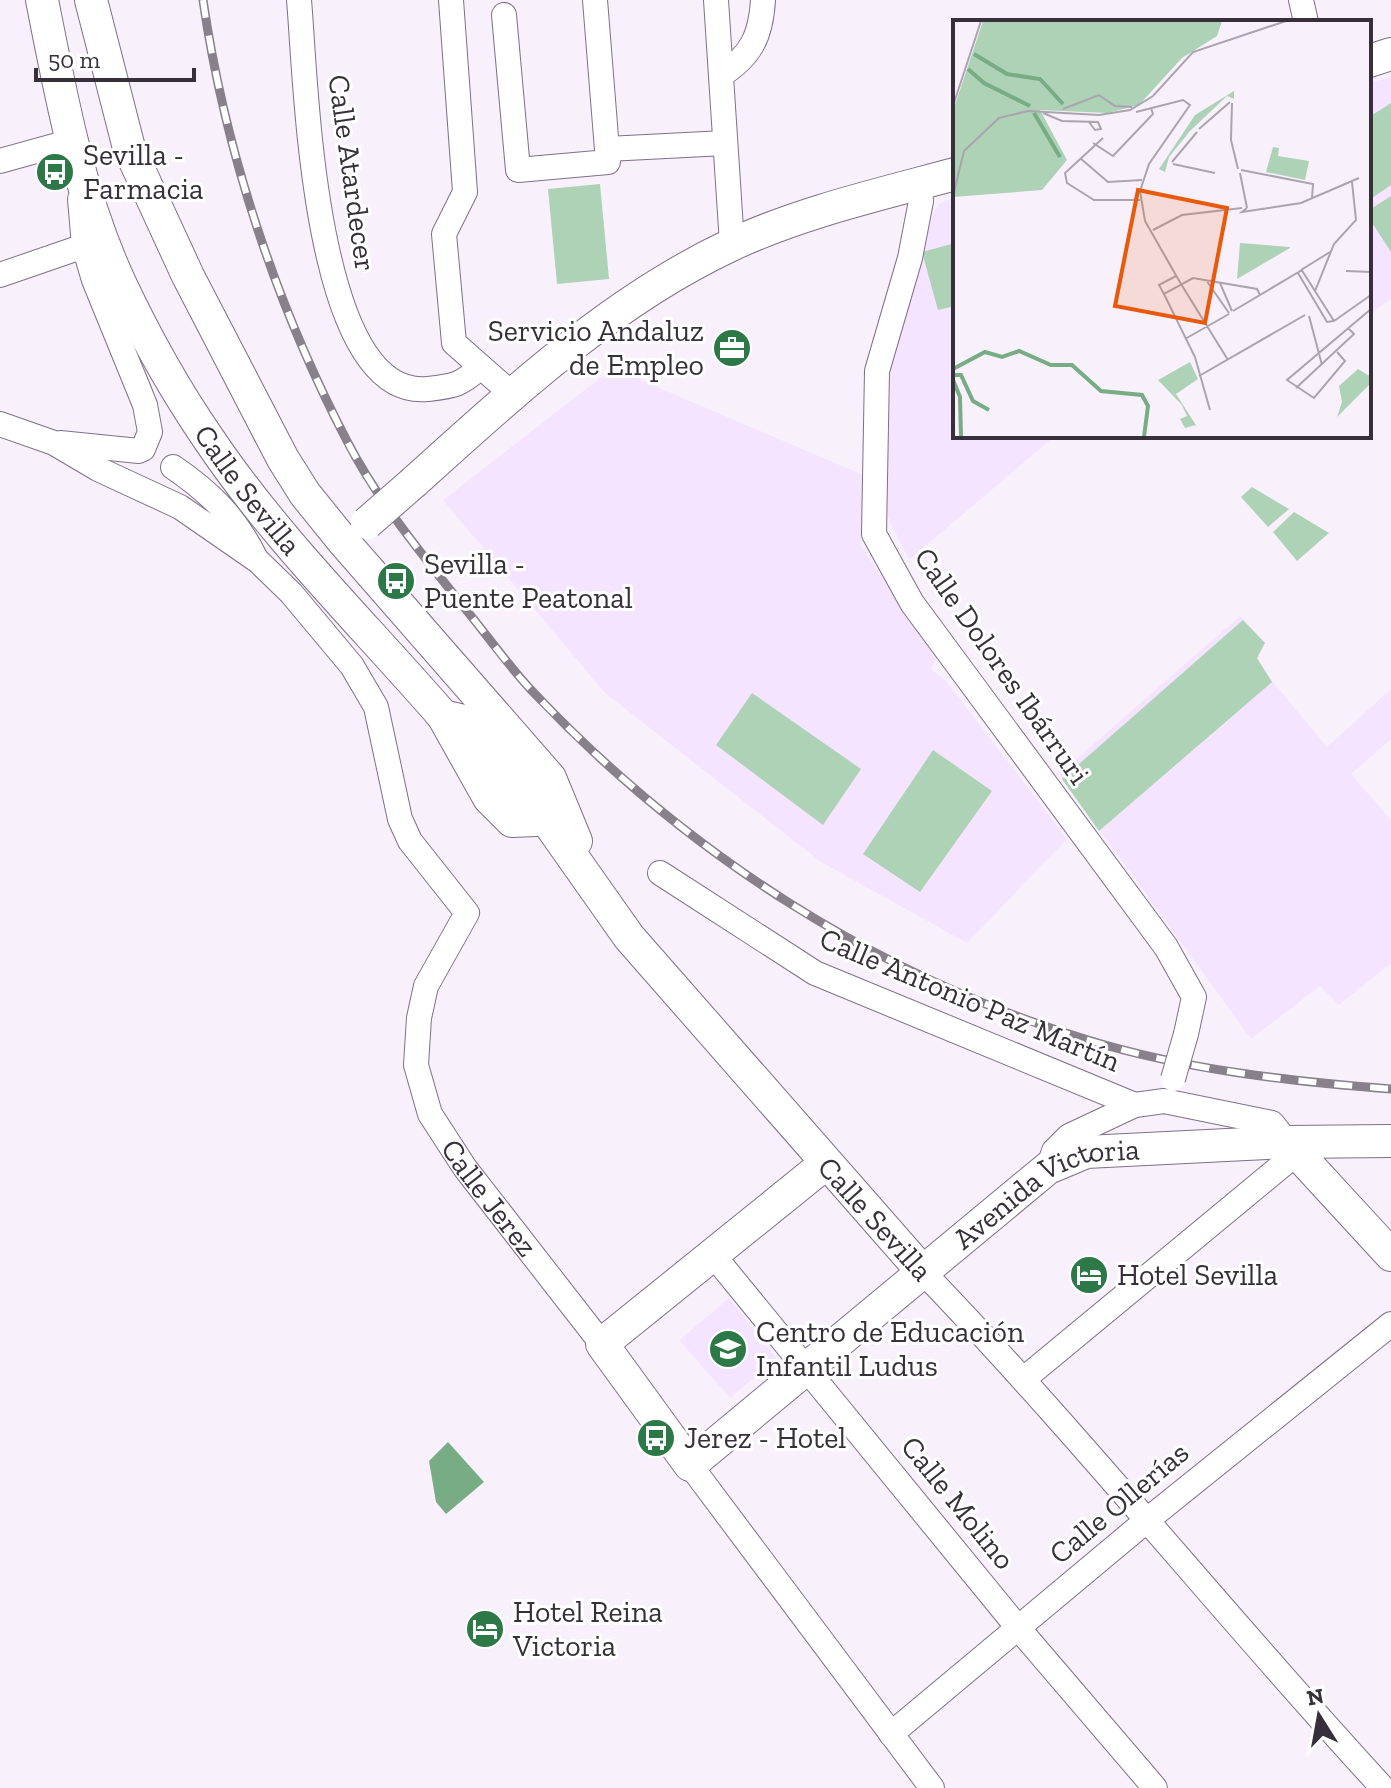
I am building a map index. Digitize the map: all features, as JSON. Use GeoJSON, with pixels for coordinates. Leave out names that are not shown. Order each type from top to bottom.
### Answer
{"type":"FeatureCollection","features":[{"type":"Feature","properties":{"kind":"main road"},"geometry":{"type":"LineString","coordinates":[[43,0],[51,7],[61,9],[75,7],[81,0]]}},
{"type":"Feature","properties":{"kind":"main road","name":"Calle Sevilla"},"geometry":{"type":"LineString","coordinates":[[43,0],[76,155],[120,283],[156,352],[208,438],[243,486],[443,716],[471,769],[500,810],[512,821],[527,823],[543,815],[629,937],[922,1271]]}},
{"type":"Feature","properties":{"kind":"main road","name":"Calle Sevilla"},"geometry":{"type":"LineString","coordinates":[[91,0],[129,148],[188,276],[283,459],[305,494],[355,532],[554,784],[598,895]]}},
{"type":"Feature","properties":{"kind":"main road"},"geometry":{"type":"LineString","coordinates":[[54,59],[58,40],[67,34],[89,33],[103,50]]}},
{"type":"Feature","properties":{"kind":"main road"},"geometry":{"type":"LineString","coordinates":[[1371,60],[1391,54]]}},
{"type":"Feature","properties":{"kind":"main road"},"geometry":{"type":"LineString","coordinates":[[355,532],[578,340],[698,262],[732,244],[953,175]]}},
{"type":"Feature","properties":{"kind":"main road"},"geometry":{"type":"LineString","coordinates":[[537,765],[551,792],[551,801],[543,815]]}},
{"type":"Feature","properties":{"kind":"main road","name":"Avenida Victoria"},"geometry":{"type":"LineString","coordinates":[[690,1465],[922,1271],[1089,1138],[1292,1148],[1391,1141]]}},
{"type":"Feature","properties":{"kind":"main road"},"geometry":{"type":"LineString","coordinates":[[1292,1148],[1391,1255]]}},
{"type":"Feature","properties":{"kind":"main road"},"geometry":{"type":"LineString","coordinates":[[602,1344],[825,1164]]}},
{"type":"Feature","properties":{"kind":"main road","name":"Calle Jerez"},"geometry":{"type":"LineString","coordinates":[[602,1344],[690,1465]]}},
{"type":"Feature","properties":{"kind":"street","name":"Calle Atardecer"},"geometry":{"type":"LineString","coordinates":[[299,0],[323,223],[336,292],[355,340],[384,376],[415,391],[459,386],[481,367]]}},
{"type":"Feature","properties":{"kind":"street"},"geometry":{"type":"LineString","coordinates":[[451,0],[465,192],[444,234],[454,343],[512,394]]}},
{"type":"Feature","properties":{"kind":"street"},"geometry":{"type":"LineString","coordinates":[[504,15],[518,170],[608,162],[595,0]]}},
{"type":"Feature","properties":{"kind":"street"},"geometry":{"type":"LineString","coordinates":[[716,0],[732,244]]}},
{"type":"Feature","properties":{"kind":"street"},"geometry":{"type":"LineString","coordinates":[[721,75],[742,62],[758,40],[763,0]]}},
{"type":"Feature","properties":{"kind":"street"},"geometry":{"type":"LineString","coordinates":[[1301,0],[1306,20]]}},
{"type":"Feature","properties":{"kind":"street"},"geometry":{"type":"LineString","coordinates":[[607,149],[725,143]]}},
{"type":"Feature","properties":{"kind":"street"},"geometry":{"type":"LineString","coordinates":[[0,161],[76,155],[84,246],[94,280],[145,405],[150,432],[141,450],[128,469],[140,487],[166,486],[173,467],[171,460],[159,449],[141,450],[54,443],[0,424]]}},
{"type":"Feature","properties":{"kind":"street","name":"Calle Dolores Ibárruri"},"geometry":{"type":"LineString","coordinates":[[919,184],[921,201],[910,258],[877,371],[874,534],[912,603],[1166,947],[1194,997],[1168,1090]]}},
{"type":"Feature","properties":{"kind":"street"},"geometry":{"type":"LineString","coordinates":[[0,275],[84,246]]}},
{"type":"Feature","properties":{"kind":"street"},"geometry":{"type":"LineString","coordinates":[[108,446],[137,427],[145,405]]}},
{"type":"Feature","properties":{"kind":"street","name":"Calle Jerez"},"geometry":{"type":"LineString","coordinates":[[54,443],[107,474],[180,507],[258,561],[291,593],[352,666],[376,707],[400,819],[410,841],[467,913],[426,986],[419,1018],[416,1065],[430,1114],[465,1168],[602,1344]]}},
{"type":"Feature","properties":{"kind":"street","name":"Calle Jerez"},"geometry":{"type":"LineString","coordinates":[[173,467],[209,492],[241,527],[258,561]]}},
{"type":"Feature","properties":{"kind":"street","name":"Calle Antonio Paz Martín"},"geometry":{"type":"LineString","coordinates":[[660,873],[815,973],[1135,1105]]}},
{"type":"Feature","properties":{"kind":"street"},"geometry":{"type":"LineString","coordinates":[[1025,1378],[1292,1148],[1272,1123],[1168,1090],[1135,1105],[1089,1138]]}},
{"type":"Feature","properties":{"kind":"street","name":"Calle Molino"},"geometry":{"type":"LineString","coordinates":[[714,1256],[1019,1629],[1155,1788]]}},
{"type":"Feature","properties":{"kind":"street","name":"Calle Sevilla"},"geometry":{"type":"LineString","coordinates":[[922,1271],[1025,1378],[1146,1521],[1383,1788]]}},
{"type":"Feature","properties":{"kind":"street","name":"Calle Ollerías"},"geometry":{"type":"LineString","coordinates":[[891,1734],[1146,1521],[1391,1324]]}},
{"type":"Feature","properties":{"kind":"street","name":"Calle Jerez"},"geometry":{"type":"LineString","coordinates":[[690,1465],[932,1788]]}},
{"type":"Feature","properties":{"kind":"shaded area"},"geometry":{"type":"Polygon","coordinates":[[[1391,77],[1391,299],[1371,314],[1371,82],[1391,77]]]}},
{"type":"Feature","properties":{"kind":"shaded area"},"geometry":{"type":"Polygon","coordinates":[[[1391,103],[1391,185],[1371,199],[1371,116],[1391,103]]]}},
{"type":"Feature","properties":{"kind":"shaded area"},"geometry":{"type":"Polygon","coordinates":[[[600,184],[609,279],[557,284],[548,189],[600,184]]]}},
{"type":"Feature","properties":{"kind":"shaded area"},"geometry":{"type":"Polygon","coordinates":[[[1391,196],[1391,252],[1371,221],[1371,209],[1391,196]]]}},
{"type":"Feature","properties":{"kind":"shaded area"},"geometry":{"type":"Polygon","coordinates":[[[953,199],[953,438],[1053,438],[909,560],[887,515],[887,369],[933,213],[940,203],[953,199]]]}},
{"type":"Feature","properties":{"kind":"shaded area"},"geometry":{"type":"Polygon","coordinates":[[[953,244],[953,306],[938,310],[922,252],[953,244]]]}},
{"type":"Feature","properties":{"kind":"shaded area"},"geometry":{"type":"Polygon","coordinates":[[[613,368],[863,475],[861,546],[937,657],[931,669],[947,682],[1067,839],[967,943],[821,862],[605,693],[443,500],[613,368]]]}},
{"type":"Feature","properties":{"kind":"shaded area"},"geometry":{"type":"Polygon","coordinates":[[[1252,487],[1289,509],[1268,527],[1241,497],[1252,487]]]}},
{"type":"Feature","properties":{"kind":"shaded area"},"geometry":{"type":"Polygon","coordinates":[[[1294,512],[1329,533],[1297,561],[1273,532],[1294,512]]]}},
{"type":"Feature","properties":{"kind":"shaded area"},"geometry":{"type":"Polygon","coordinates":[[[1240,616],[1265,643],[1259,651],[1259,665],[1327,747],[1391,689],[1391,739],[1351,774],[1391,820],[1391,963],[1339,1005],[1320,986],[1251,1039],[1059,774],[1240,616]]]}},
{"type":"Feature","properties":{"kind":"shaded area"},"geometry":{"type":"Polygon","coordinates":[[[1243,620],[1265,643],[1257,658],[1272,682],[1099,831],[1062,779],[1243,620]]]}},
{"type":"Feature","properties":{"kind":"shaded area"},"geometry":{"type":"Polygon","coordinates":[[[752,693],[861,769],[823,825],[716,745],[752,693]]]}},
{"type":"Feature","properties":{"kind":"shaded area"},"geometry":{"type":"Polygon","coordinates":[[[933,750],[992,791],[920,892],[863,854],[933,750]]]}},
{"type":"Feature","properties":{"kind":"shaded area","name":"Centro de Educación Infantil Ludus"},"geometry":{"type":"Polygon","coordinates":[[[729,1298],[777,1359],[730,1398],[679,1340],[729,1298]]]}},
{"type":"Feature","properties":{"kind":"shaded area"},"geometry":{"type":"Polygon","coordinates":[[[448,1442],[484,1482],[446,1514],[436,1502],[429,1461],[448,1442]]]}},
{"type":"Feature","properties":{"kind":"railway"},"geometry":{"type":"LineString","coordinates":[[203,0],[225,113],[257,226],[298,336],[347,441],[372,485],[401,526],[498,651],[535,694],[594,752],[721,857],[789,903],[861,945],[934,982],[1010,1014],[1088,1040],[1162,1059],[1276,1078],[1391,1089]]}},
{"type":"Feature","properties":{"kind":"place","name":"Sevilla - Farmacia"},"geometry":{"type":"Point","coordinates":[55,172]}},
{"type":"Feature","properties":{"kind":"place","name":"Servicio Andaluz de Empleo"},"geometry":{"type":"Point","coordinates":[732,348]}},
{"type":"Feature","properties":{"kind":"place","name":"Sevilla - Puente Peatonal"},"geometry":{"type":"Point","coordinates":[396,581]}},
{"type":"Feature","properties":{"kind":"place","name":"Hotel Sevilla"},"geometry":{"type":"Point","coordinates":[1089,1275]}},
{"type":"Feature","properties":{"kind":"place","name":"Centro de Educación Infantil Ludus"},"geometry":{"type":"Point","coordinates":[728,1349]}},
{"type":"Feature","properties":{"kind":"place","name":"Jerez - Hotel"},"geometry":{"type":"Point","coordinates":[656,1438]}},
{"type":"Feature","properties":{"kind":"place","name":"Hotel Reina Victoria"},"geometry":{"type":"Point","coordinates":[485,1629]}}]}
